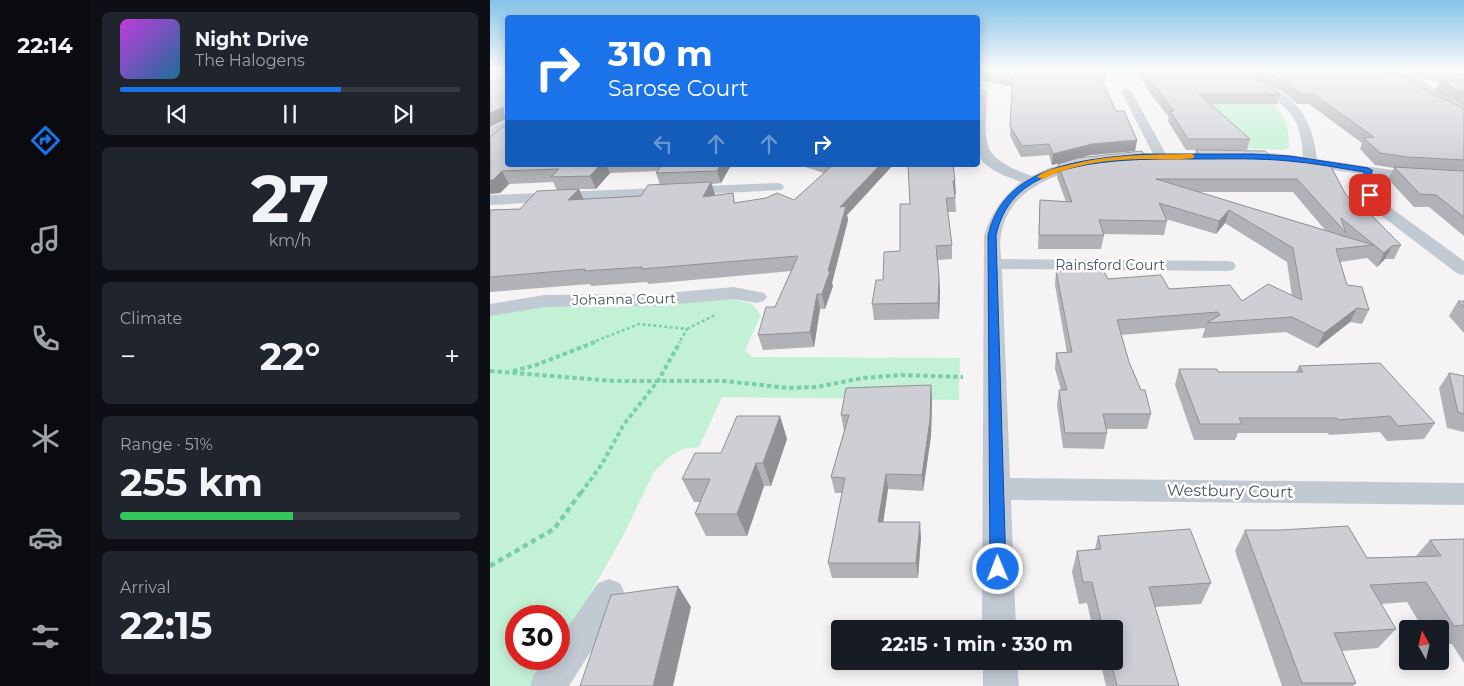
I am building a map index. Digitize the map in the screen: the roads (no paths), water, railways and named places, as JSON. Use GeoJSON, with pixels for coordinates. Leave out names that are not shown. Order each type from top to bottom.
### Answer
{"type":"FeatureCollection","features":[{"type":"Feature","properties":{"kind":"main road"},"geometry":{"type":"LineString","coordinates":[[1440,101],[1464,113]]}},
{"type":"Feature","properties":{"kind":"main road"},"geometry":{"type":"LineString","coordinates":[[1445,101],[1464,113]]}},
{"type":"Feature","properties":{"kind":"street"},"geometry":{"type":"LineString","coordinates":[[982,101],[981,151],[991,163],[999,168],[1033,181]]}},
{"type":"Feature","properties":{"kind":"street"},"geometry":{"type":"LineString","coordinates":[[1131,101],[1161,156]]}},
{"type":"Feature","properties":{"kind":"street"},"geometry":{"type":"LineString","coordinates":[[1285,101],[1300,115],[1308,134],[1310,161]]}},
{"type":"Feature","properties":{"kind":"street"},"geometry":{"type":"LineString","coordinates":[[490,133],[505,126]]}},
{"type":"Feature","properties":{"kind":"street"},"geometry":{"type":"LineString","coordinates":[[999,620],[992,236],[995,222],[1004,205],[1014,193],[1053,171],[1094,160],[1161,156],[1263,157],[1310,161],[1410,176],[1464,176]]}},
{"type":"Feature","properties":{"kind":"street"},"geometry":{"type":"LineString","coordinates":[[1368,170],[1367,188],[1381,208],[1464,270]]}},
{"type":"Feature","properties":{"kind":"street"},"geometry":{"type":"LineString","coordinates":[[490,200],[776,187]]}},
{"type":"Feature","properties":{"kind":"street","name":"Rainsford Court"},"geometry":{"type":"LineString","coordinates":[[992,264],[1227,266]]}},
{"type":"Feature","properties":{"kind":"street","name":"Johanna Court"},"geometry":{"type":"LineString","coordinates":[[490,310],[537,302],[567,300],[655,300],[734,293],[757,296]]}},
{"type":"Feature","properties":{"kind":"street","name":"Westbury Court"},"geometry":{"type":"LineString","coordinates":[[996,489],[1464,494]]}},
{"type":"Feature","properties":{"kind":"street"},"geometry":{"type":"LineString","coordinates":[[548,686],[608,594]]}},
{"type":"Feature","properties":{"kind":"street"},"geometry":{"type":"LineString","coordinates":[[1000,670],[1001,686]]}}]}
